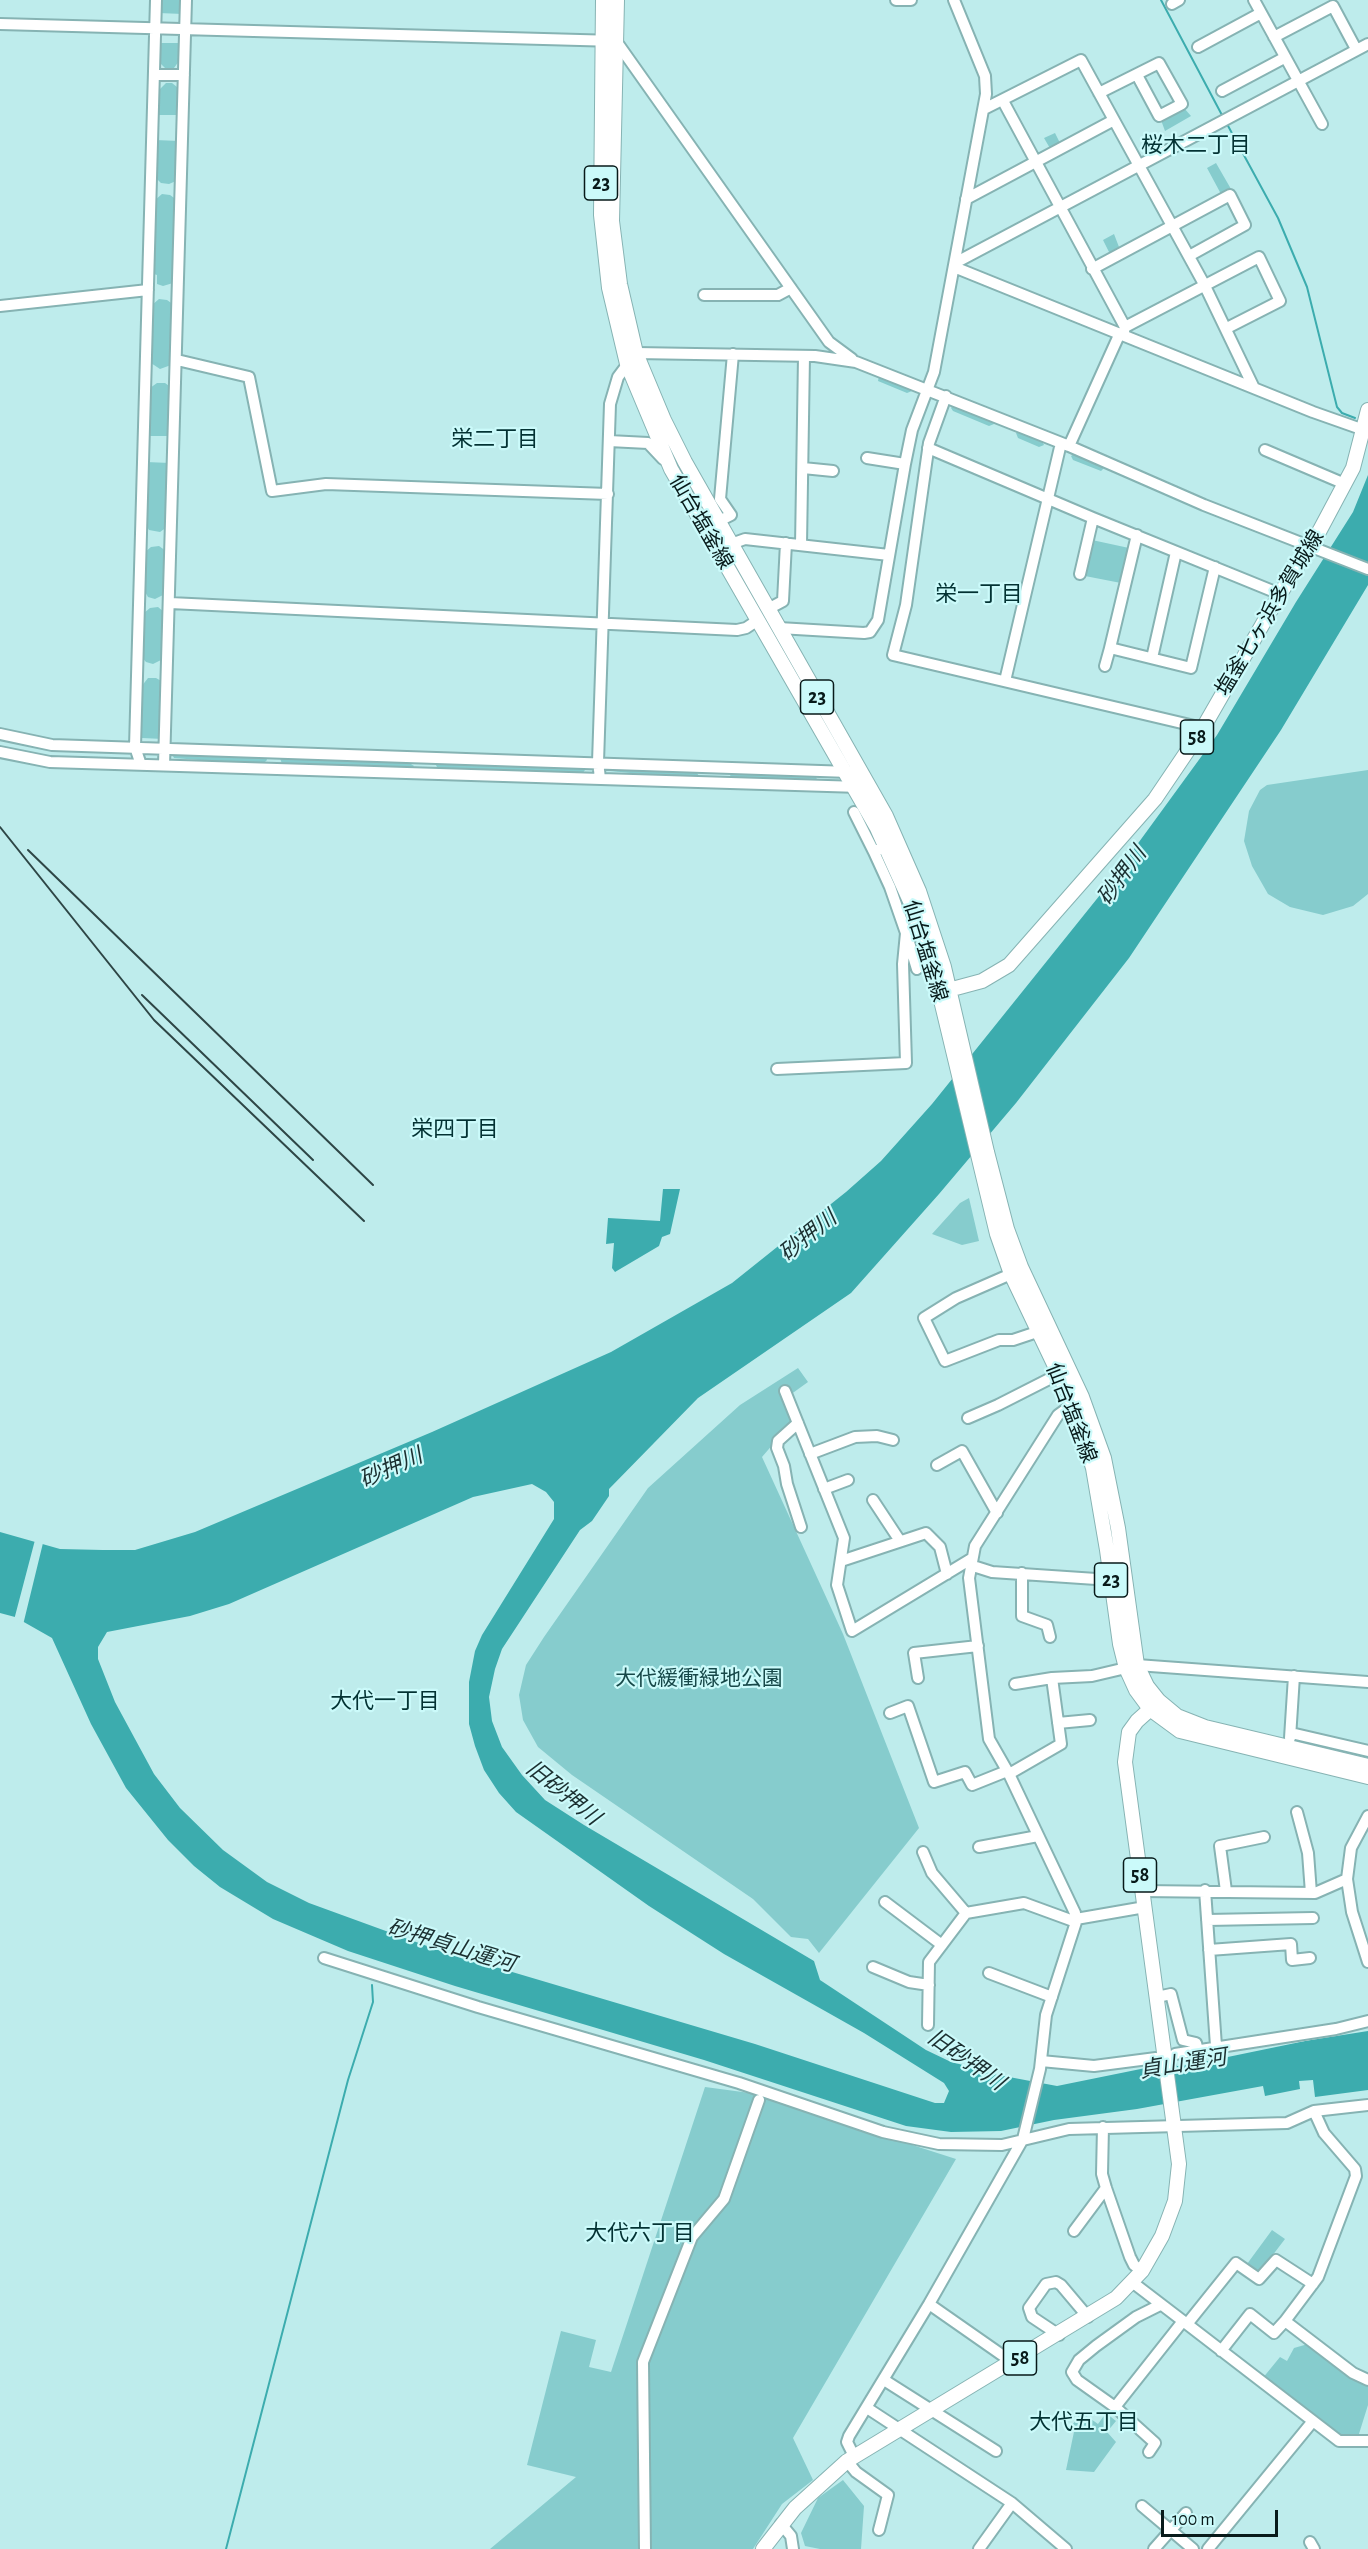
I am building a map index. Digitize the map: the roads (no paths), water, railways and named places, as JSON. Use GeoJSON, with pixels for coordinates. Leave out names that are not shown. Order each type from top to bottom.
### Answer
{"type":"FeatureCollection","features":[{"type":"Feature","properties":{"kind":"main road","name":"仙台塩釜線"},"geometry":{"type":"LineString","coordinates":[[603,0],[609,40],[612,222],[620,284],[636,353],[664,420],[717,522],[886,816],[919,891],[983,1157],[997,1234],[1011,1274],[1037,1332],[1059,1374],[1094,1425],[1112,1492],[1131,1667]]}},
{"type":"Feature","properties":{"kind":"main road","name":"仙台塩釜線"},"geometry":{"type":"LineString","coordinates":[[617,0],[609,40],[601,215],[609,288],[627,364],[671,469],[852,786],[880,849],[914,910],[944,991]]}},
{"type":"Feature","properties":{"kind":"main road","name":"塩釜七ヶ浜多賀城線"},"geometry":{"type":"LineString","coordinates":[[944,991],[982,981],[1009,965],[1155,799],[1203,728],[1280,594],[1315,548],[1345,484],[1364,430],[1368,410]]}},
{"type":"Feature","properties":{"kind":"main road","name":"仙台塩釜線"},"geometry":{"type":"LineString","coordinates":[[983,1157],[1021,1267],[1078,1400],[1098,1490],[1120,1644],[1131,1667],[1147,1686],[1154,1706],[1180,1731],[1368,1777]]}},
{"type":"Feature","properties":{"kind":"main road","name":"仙台塩釜線"},"geometry":{"type":"LineString","coordinates":[[1154,1706],[1205,1727],[1368,1766]]}},
{"type":"Feature","properties":{"kind":"main road","name":"58"},"geometry":{"type":"LineString","coordinates":[[763,2549],[795,2508],[850,2459],[1059,2335],[1116,2298],[1142,2271],[1162,2236],[1175,2201],[1179,2164],[1125,1753],[1129,1732],[1154,1706]]}},
{"type":"Feature","properties":{"kind":"street"},"geometry":{"type":"LineString","coordinates":[[141,765],[135,747],[156,0]]}},
{"type":"Feature","properties":{"kind":"street"},"geometry":{"type":"LineString","coordinates":[[164,765],[186,0]]}},
{"type":"Feature","properties":{"kind":"street"},"geometry":{"type":"LineString","coordinates":[[896,0],[911,0]]}},
{"type":"Feature","properties":{"kind":"street"},"geometry":{"type":"LineString","coordinates":[[779,628],[870,632],[878,620],[904,464],[912,430],[934,372],[984,109],[985,76],[954,0]]}},
{"type":"Feature","properties":{"kind":"street"},"geometry":{"type":"LineString","coordinates":[[1254,0],[1322,124]]}},
{"type":"Feature","properties":{"kind":"street"},"geometry":{"type":"LineString","coordinates":[[1274,37],[1333,6],[1356,49]]}},
{"type":"Feature","properties":{"kind":"street"},"geometry":{"type":"LineString","coordinates":[[1197,47],[1261,13]]}},
{"type":"Feature","properties":{"kind":"street"},"geometry":{"type":"LineString","coordinates":[[0,24],[609,40],[830,342],[856,362]]}},
{"type":"Feature","properties":{"kind":"street"},"geometry":{"type":"LineString","coordinates":[[954,265],[1368,44]]}},
{"type":"Feature","properties":{"kind":"street"},"geometry":{"type":"LineString","coordinates":[[1222,91],[1284,58]]}},
{"type":"Feature","properties":{"kind":"street"},"geometry":{"type":"LineString","coordinates":[[984,109],[1081,60],[1204,284],[1254,388]]}},
{"type":"Feature","properties":{"kind":"street"},"geometry":{"type":"LineString","coordinates":[[1099,93],[1159,63],[1182,104],[1159,116],[1137,75]]}},
{"type":"Feature","properties":{"kind":"street"},"geometry":{"type":"LineString","coordinates":[[154,75],[184,75]]}},
{"type":"Feature","properties":{"kind":"street"},"geometry":{"type":"LineString","coordinates":[[1003,101],[1092,268],[1123,332]]}},
{"type":"Feature","properties":{"kind":"street"},"geometry":{"type":"LineString","coordinates":[[966,199],[1114,120]]}},
{"type":"Feature","properties":{"kind":"street"},"geometry":{"type":"LineString","coordinates":[[1092,268],[1230,195],[1245,225],[1188,256]]}},
{"type":"Feature","properties":{"kind":"street"},"geometry":{"type":"LineString","coordinates":[[1005,681],[1047,497],[1065,444],[1123,332],[1204,284],[1259,256],[1280,301],[1227,328]]}},
{"type":"Feature","properties":{"kind":"street"},"geometry":{"type":"LineString","coordinates":[[954,265],[1123,332],[1254,388],[1364,430]]}},
{"type":"Feature","properties":{"kind":"street"},"geometry":{"type":"LineString","coordinates":[[704,295],[778,296],[791,288]]}},
{"type":"Feature","properties":{"kind":"street"},"geometry":{"type":"LineString","coordinates":[[0,306],[148,290]]}},
{"type":"Feature","properties":{"kind":"street"},"geometry":{"type":"LineString","coordinates":[[810,356],[822,352],[830,342]]}},
{"type":"Feature","properties":{"kind":"street"},"geometry":{"type":"LineString","coordinates":[[600,778],[598,762],[612,391],[636,353],[810,356],[856,362],[1065,444],[1204,505],[1368,569]]}},
{"type":"Feature","properties":{"kind":"street"},"geometry":{"type":"LineString","coordinates":[[717,522],[730,515],[720,499],[733,354]]}},
{"type":"Feature","properties":{"kind":"street"},"geometry":{"type":"LineString","coordinates":[[801,545],[802,468],[810,356]]}},
{"type":"Feature","properties":{"kind":"street"},"geometry":{"type":"LineString","coordinates":[[177,360],[249,377],[272,491],[326,484],[608,494]]}},
{"type":"Feature","properties":{"kind":"street"},"geometry":{"type":"LineString","coordinates":[[946,396],[928,448],[906,605],[893,655],[1203,728]]}},
{"type":"Feature","properties":{"kind":"street"},"geometry":{"type":"LineString","coordinates":[[609,441],[648,442],[671,469]]}},
{"type":"Feature","properties":{"kind":"street"},"geometry":{"type":"LineString","coordinates":[[928,448],[1280,594]]}},
{"type":"Feature","properties":{"kind":"street"},"geometry":{"type":"LineString","coordinates":[[1265,450],[1345,484]]}},
{"type":"Feature","properties":{"kind":"street"},"geometry":{"type":"LineString","coordinates":[[867,458],[904,464]]}},
{"type":"Feature","properties":{"kind":"street"},"geometry":{"type":"LineString","coordinates":[[802,468],[833,471]]}},
{"type":"Feature","properties":{"kind":"street"},"geometry":{"type":"LineString","coordinates":[[1080,574],[1093,518]]}},
{"type":"Feature","properties":{"kind":"street"},"geometry":{"type":"LineString","coordinates":[[1105,666],[1137,535]]}},
{"type":"Feature","properties":{"kind":"street"},"geometry":{"type":"LineString","coordinates":[[731,544],[745,539],[889,555]]}},
{"type":"Feature","properties":{"kind":"street"},"geometry":{"type":"LineString","coordinates":[[768,609],[783,601],[786,543]]}},
{"type":"Feature","properties":{"kind":"street"},"geometry":{"type":"LineString","coordinates":[[1152,658],[1176,552]]}},
{"type":"Feature","properties":{"kind":"street"},"geometry":{"type":"LineString","coordinates":[[1110,648],[1191,668],[1215,567]]}},
{"type":"Feature","properties":{"kind":"street"},"geometry":{"type":"LineString","coordinates":[[170,603],[737,630],[758,620]]}},
{"type":"Feature","properties":{"kind":"street"},"geometry":{"type":"LineString","coordinates":[[0,734],[52,744],[859,772]]}},
{"type":"Feature","properties":{"kind":"street"},"geometry":{"type":"LineString","coordinates":[[0,752],[50,762],[869,788]]}},
{"type":"Feature","properties":{"kind":"street"},"geometry":{"type":"LineString","coordinates":[[705,782],[706,767]]}},
{"type":"Feature","properties":{"kind":"street"},"geometry":{"type":"LineString","coordinates":[[854,812],[880,849],[917,969]]}},
{"type":"Feature","properties":{"kind":"street"},"geometry":{"type":"LineString","coordinates":[[777,1069],[906,1063],[903,964],[906,933]]}},
{"type":"Feature","properties":{"kind":"street"},"geometry":{"type":"LineString","coordinates":[[1011,1274],[956,1298],[924,1318],[945,1361],[999,1340],[1013,1340],[1037,1332]]}},
{"type":"Feature","properties":{"kind":"street"},"geometry":{"type":"LineString","coordinates":[[968,1418],[1059,1374]]}},
{"type":"Feature","properties":{"kind":"street"},"geometry":{"type":"LineString","coordinates":[[785,1391],[844,1538],[837,1585],[852,1631],[971,1562]]}},
{"type":"Feature","properties":{"kind":"street"},"geometry":{"type":"LineString","coordinates":[[879,2530],[888,2495],[856,2472],[850,2459],[847,2442],[1023,2139],[1041,2065],[1046,2015],[1076,1921],[1075,1913],[1008,1772],[989,1739],[969,1578],[975,1546],[1058,1415],[1078,1400]]}},
{"type":"Feature","properties":{"kind":"street"},"geometry":{"type":"LineString","coordinates":[[798,1423],[778,1441],[777,1448],[801,1527]]}},
{"type":"Feature","properties":{"kind":"street"},"geometry":{"type":"LineString","coordinates":[[810,1454],[855,1437],[877,1436],[893,1440]]}},
{"type":"Feature","properties":{"kind":"street"},"geometry":{"type":"LineString","coordinates":[[937,1465],[962,1451],[997,1513]]}},
{"type":"Feature","properties":{"kind":"street"},"geometry":{"type":"LineString","coordinates":[[824,1489],[848,1480]]}},
{"type":"Feature","properties":{"kind":"street"},"geometry":{"type":"LineString","coordinates":[[873,1500],[900,1541]]}},
{"type":"Feature","properties":{"kind":"street"},"geometry":{"type":"LineString","coordinates":[[841,1561],[927,1533],[940,1547],[947,1574]]}},
{"type":"Feature","properties":{"kind":"street"},"geometry":{"type":"LineString","coordinates":[[971,1562],[992,1572],[1111,1580]]}},
{"type":"Feature","properties":{"kind":"street"},"geometry":{"type":"LineString","coordinates":[[1022,1573],[1022,1616],[1047,1625],[1050,1637]]}},
{"type":"Feature","properties":{"kind":"street"},"geometry":{"type":"LineString","coordinates":[[918,1678],[914,1653],[978,1646]]}},
{"type":"Feature","properties":{"kind":"street"},"geometry":{"type":"LineString","coordinates":[[1015,1684],[1052,1678],[1092,1676],[1131,1667],[1368,1682]]}},
{"type":"Feature","properties":{"kind":"street"},"geometry":{"type":"LineString","coordinates":[[1287,1747],[1291,1733],[1294,1676]]}},
{"type":"Feature","properties":{"kind":"street"},"geometry":{"type":"LineString","coordinates":[[890,1713],[908,1706],[934,1782],[965,1772],[972,1785],[1008,1772],[1061,1744],[1052,1678]]}},
{"type":"Feature","properties":{"kind":"street"},"geometry":{"type":"LineString","coordinates":[[1058,1723],[1090,1720]]}},
{"type":"Feature","properties":{"kind":"street"},"geometry":{"type":"LineString","coordinates":[[1291,1733],[1368,1751]]}},
{"type":"Feature","properties":{"kind":"street"},"geometry":{"type":"LineString","coordinates":[[1297,1812],[1308,1853],[1311,1893]]}},
{"type":"Feature","properties":{"kind":"street"},"geometry":{"type":"LineString","coordinates":[[1368,1816],[1351,1848],[1347,1879],[1352,1912],[1368,1962]]}},
{"type":"Feature","properties":{"kind":"street"},"geometry":{"type":"LineString","coordinates":[[979,1847],[1038,1836]]}},
{"type":"Feature","properties":{"kind":"street"},"geometry":{"type":"LineString","coordinates":[[1226,1891],[1220,1846],[1264,1837]]}},
{"type":"Feature","properties":{"kind":"street"},"geometry":{"type":"LineString","coordinates":[[923,1852],[932,1873],[966,1912]]}},
{"type":"Feature","properties":{"kind":"street"},"geometry":{"type":"LineString","coordinates":[[1142,1891],[1311,1893],[1347,1879]]}},
{"type":"Feature","properties":{"kind":"street"},"geometry":{"type":"LineString","coordinates":[[1205,1890],[1216,2046]]}},
{"type":"Feature","properties":{"kind":"street"},"geometry":{"type":"LineString","coordinates":[[885,1902],[942,1945]]}},
{"type":"Feature","properties":{"kind":"street"},"geometry":{"type":"LineString","coordinates":[[928,2025],[929,1962],[966,1912],[1024,1903],[1076,1921],[1145,1907]]}},
{"type":"Feature","properties":{"kind":"street"},"geometry":{"type":"LineString","coordinates":[[1207,1920],[1313,1918]]}},
{"type":"Feature","properties":{"kind":"street"},"geometry":{"type":"LineString","coordinates":[[1209,1950],[1291,1944],[1292,1960],[1310,1958]]}},
{"type":"Feature","properties":{"kind":"street"},"geometry":{"type":"LineString","coordinates":[[324,1958],[498,2013],[740,2083],[904,2138],[939,2144],[987,2146],[1069,2128],[1287,2123],[1314,2111],[1368,2105]]}},
{"type":"Feature","properties":{"kind":"street"},"geometry":{"type":"LineString","coordinates":[[873,1967],[909,1982],[929,1985]]}},
{"type":"Feature","properties":{"kind":"street"},"geometry":{"type":"LineString","coordinates":[[989,1973],[1052,1996]]}},
{"type":"Feature","properties":{"kind":"street"},"geometry":{"type":"LineString","coordinates":[[1157,1997],[1171,1994],[1183,2040],[1196,2043],[1198,2050]]}},
{"type":"Feature","properties":{"kind":"street"},"geometry":{"type":"LineString","coordinates":[[1041,2065],[1094,2066],[1166,2057],[1216,2046],[1336,2029],[1368,2021]]}},
{"type":"Feature","properties":{"kind":"street"},"geometry":{"type":"LineString","coordinates":[[645,2549],[643,2362],[692,2237],[724,2199],[759,2100]]}},
{"type":"Feature","properties":{"kind":"street"},"geometry":{"type":"LineString","coordinates":[[1221,2351],[1250,2314],[1274,2333],[1286,2321],[1313,2284],[1339,2225],[1356,2176],[1355,2169],[1324,2133],[1314,2111]]}},
{"type":"Feature","properties":{"kind":"street"},"geometry":{"type":"LineString","coordinates":[[1103,2127],[1102,2174],[1130,2257],[1134,2265],[1142,2271]]}},
{"type":"Feature","properties":{"kind":"street"},"geometry":{"type":"LineString","coordinates":[[1074,2231],[1106,2188]]}},
{"type":"Feature","properties":{"kind":"street"},"geometry":{"type":"LineString","coordinates":[[1115,2407],[1236,2263],[1259,2279],[1276,2260],[1313,2284]]}},
{"type":"Feature","properties":{"kind":"street"},"geometry":{"type":"LineString","coordinates":[[1059,2335],[1032,2317],[1029,2308],[1046,2284],[1056,2282],[1061,2285],[1088,2317]]}},
{"type":"Feature","properties":{"kind":"street"},"geometry":{"type":"LineString","coordinates":[[1132,2282],[1339,2441],[1368,2440]]}},
{"type":"Feature","properties":{"kind":"street"},"geometry":{"type":"LineString","coordinates":[[929,2304],[1012,2362]]}},
{"type":"Feature","properties":{"kind":"street"},"geometry":{"type":"LineString","coordinates":[[1149,2452],[1155,2443],[1115,2407],[1077,2380],[1072,2372],[1079,2360],[1096,2346],[1136,2317],[1160,2305]]}},
{"type":"Feature","properties":{"kind":"street"},"geometry":{"type":"LineString","coordinates":[[1286,2321],[1353,2373],[1368,2380]]}},
{"type":"Feature","properties":{"kind":"street"},"geometry":{"type":"LineString","coordinates":[[884,2380],[996,2451]]}},
{"type":"Feature","properties":{"kind":"street"},"geometry":{"type":"LineString","coordinates":[[867,2408],[1012,2503],[1066,2549]]}},
{"type":"Feature","properties":{"kind":"street"},"geometry":{"type":"LineString","coordinates":[[1208,2549],[1313,2421]]}},
{"type":"Feature","properties":{"kind":"street"},"geometry":{"type":"LineString","coordinates":[[983,2548],[1012,2503]]}},
{"type":"Feature","properties":{"kind":"street"},"geometry":{"type":"LineString","coordinates":[[1142,2506],[1193,2549]]}},
{"type":"Feature","properties":{"kind":"street"},"geometry":{"type":"LineString","coordinates":[[1154,2549],[1186,2513]]}},
{"type":"Feature","properties":{"kind":"street"},"geometry":{"type":"LineString","coordinates":[[782,2524],[791,2536],[793,2549]]}},
{"type":"Feature","properties":{"kind":"water"},"geometry":{"type":"Polygon","coordinates":[[[1368,475],[1368,585],[1281,730],[1129,958],[1016,1103],[851,1293],[698,1398],[609,1489],[609,1496],[592,1521],[580,1530],[502,1649],[489,1697],[492,1721],[502,1747],[522,1775],[545,1800],[814,1961],[820,1980],[926,2050],[949,2061],[993,2074],[1057,2086],[1185,2060],[1368,2031],[1368,2090],[1315,2097],[1313,2080],[1299,2081],[1300,2089],[1265,2096],[1263,2086],[1137,2109],[1054,2120],[1001,2131],[951,2132],[906,2126],[704,2060],[455,1986],[348,1951],[273,1919],[220,1887],[194,1866],[168,1840],[126,1788],[91,1724],[52,1638],[15,1617],[0,1613],[0,1532],[60,1549],[135,1550],[195,1532],[432,1432],[611,1352],[732,1283],[846,1192],[881,1161],[932,1104],[1104,890],[1217,735],[1296,602],[1353,512],[1368,475]],[[532,1484],[473,1497],[229,1604],[190,1616],[107,1632],[98,1647],[98,1659],[115,1702],[154,1774],[180,1808],[223,1850],[267,1882],[309,1903],[438,1950],[755,2044],[935,2103],[944,2103],[949,2091],[944,2083],[864,2033],[724,1954],[649,1906],[516,1812],[499,1793],[484,1770],[469,1724],[469,1682],[475,1651],[482,1635],[554,1519],[554,1502],[546,1492],[532,1484]]]}},
{"type":"Feature","properties":{"kind":"water"},"geometry":{"type":"Polygon","coordinates":[[[663,1189],[680,1189],[670,1234],[662,1237],[659,1246],[615,1272],[612,1268],[614,1243],[606,1244],[608,1218],[660,1221],[663,1189]]]}},
{"type":"Feature","properties":{"kind":"waterway"},"geometry":{"type":"LineString","coordinates":[[1161,0],[1223,117]]}},
{"type":"Feature","properties":{"kind":"waterway"},"geometry":{"type":"LineString","coordinates":[[1227,124],[1278,218],[1307,287],[1337,407],[1342,413],[1355,418]]}},
{"type":"Feature","properties":{"kind":"waterway"},"geometry":{"type":"LineString","coordinates":[[226,2549],[348,2080],[373,2002],[372,1985]]}},
{"type":"Feature","properties":{"kind":"railway"},"geometry":{"type":"LineString","coordinates":[[0,827],[154,1020],[364,1221]]}},
{"type":"Feature","properties":{"kind":"railway"},"geometry":{"type":"LineString","coordinates":[[28,850],[373,1185]]}},
{"type":"Feature","properties":{"kind":"railway"},"geometry":{"type":"LineString","coordinates":[[142,995],[313,1160]]}},
{"type":"Feature","properties":{"kind":"district","name":"桜木二丁目"},"geometry":{"type":"Point","coordinates":[1196,145]}},
{"type":"Feature","properties":{"kind":"district","name":"栄二丁目"},"geometry":{"type":"Point","coordinates":[495,439]}},
{"type":"Feature","properties":{"kind":"district","name":"栄一丁目"},"geometry":{"type":"Point","coordinates":[979,594]}},
{"type":"Feature","properties":{"kind":"district","name":"栄四丁目"},"geometry":{"type":"Point","coordinates":[455,1129]}},
{"type":"Feature","properties":{"kind":"district","name":"大代一丁目"},"geometry":{"type":"Point","coordinates":[385,1701]}},
{"type":"Feature","properties":{"kind":"district","name":"大代六丁目"},"geometry":{"type":"Point","coordinates":[640,2233]}},
{"type":"Feature","properties":{"kind":"district","name":"大代五丁目"},"geometry":{"type":"Point","coordinates":[1084,2422]}},
{"type":"Feature","properties":{"kind":"water label","name":"砂押川"},"geometry":{"type":"Point","coordinates":[1122,876]}},
{"type":"Feature","properties":{"kind":"water label","name":"砂押川"},"geometry":{"type":"Point","coordinates":[808,1236]}},
{"type":"Feature","properties":{"kind":"water label","name":"砂押川"},"geometry":{"type":"Point","coordinates":[391,1468]}},
{"type":"Feature","properties":{"kind":"water label","name":"旧砂押川"},"geometry":{"type":"Point","coordinates":[563,1793]}},
{"type":"Feature","properties":{"kind":"water label","name":"砂押貞山運河"},"geometry":{"type":"Point","coordinates":[451,1946]}},
{"type":"Feature","properties":{"kind":"water label","name":"旧砂押川"},"geometry":{"type":"Point","coordinates":[966,2060]}},
{"type":"Feature","properties":{"kind":"water label","name":"貞山運河"},"geometry":{"type":"Point","coordinates":[1183,2064]}},
{"type":"Feature","properties":{"kind":"park label","name":"大代緩衝緑地公園"},"geometry":{"type":"Point","coordinates":[699,1679]}}]}
